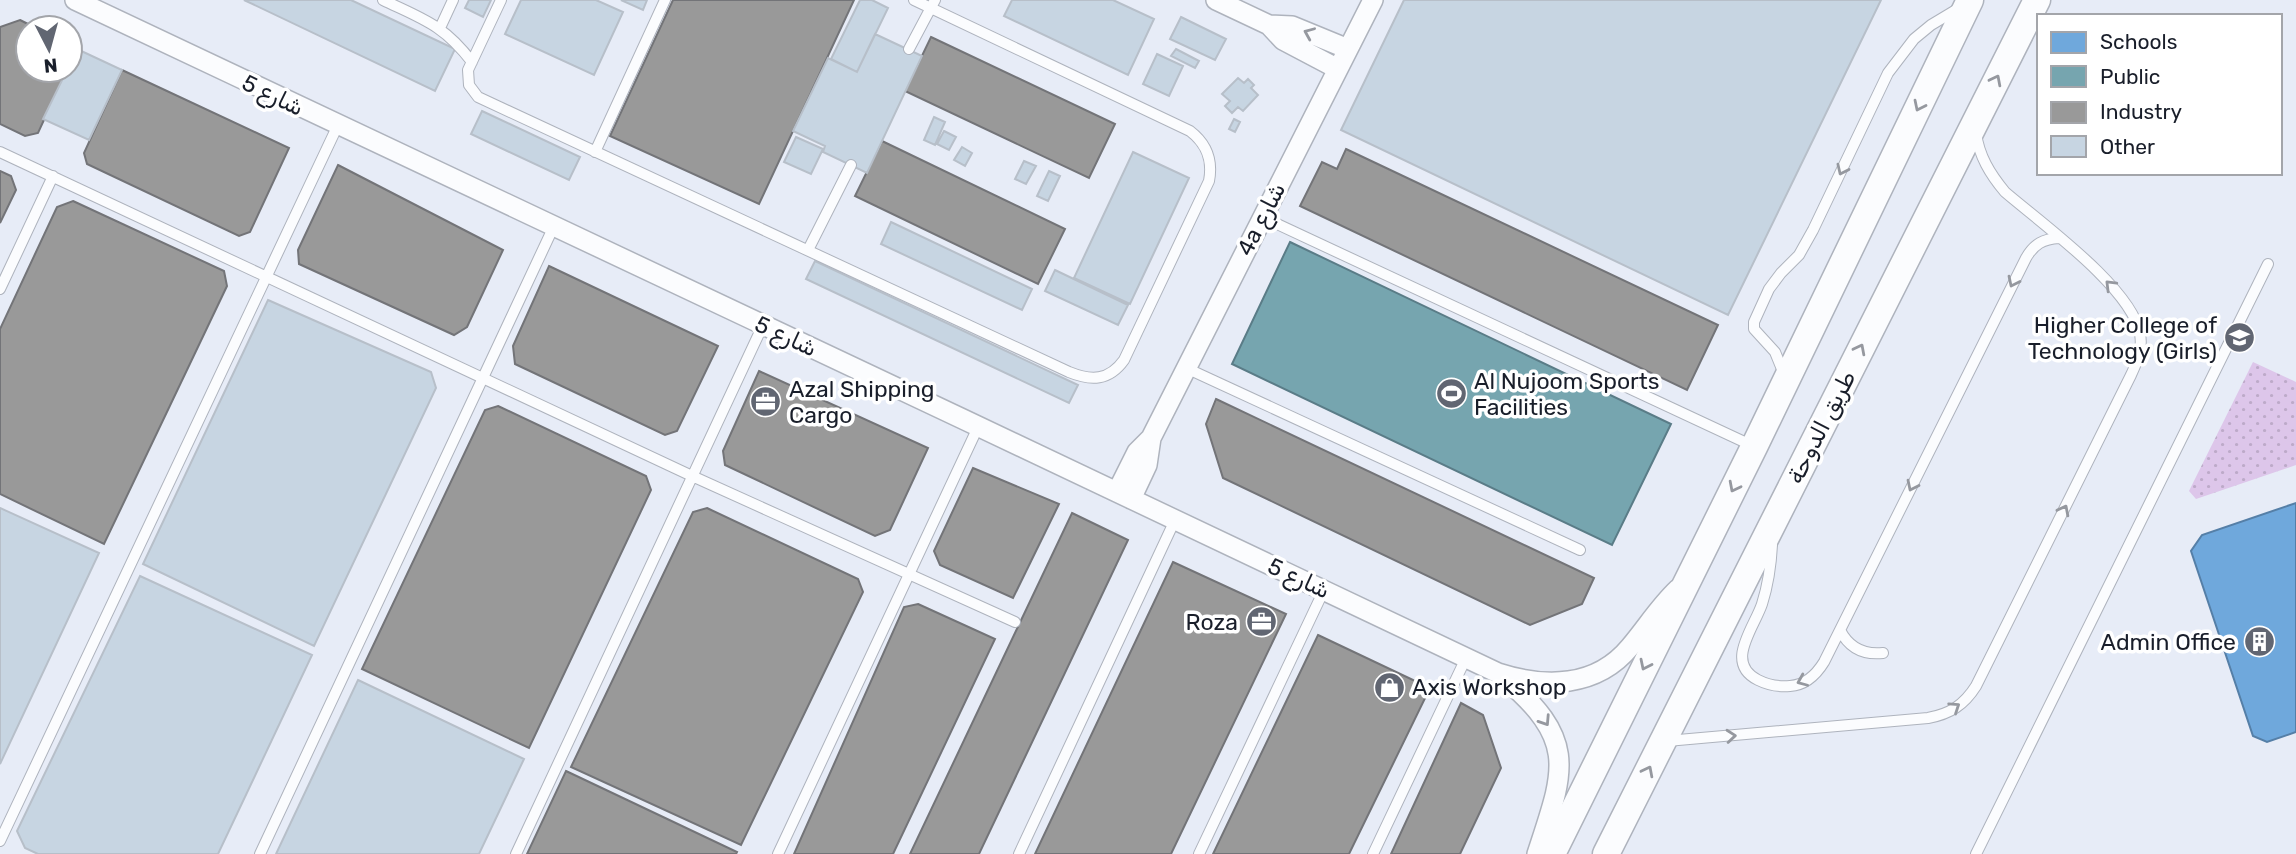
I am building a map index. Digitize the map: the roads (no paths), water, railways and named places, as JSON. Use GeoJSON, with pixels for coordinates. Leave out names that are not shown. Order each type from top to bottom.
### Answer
{"type":"FeatureCollection","features":[{"type":"Feature","properties":{"kind":"main road","name":"طريق الدوحة"},"geometry":{"type":"LineString","coordinates":[[1606,854],[2036,0]]}},
{"type":"Feature","properties":{"kind":"main road"},"geometry":{"type":"LineString","coordinates":[[1552,854],[1754,447],[1969,2]]}},
{"type":"Feature","properties":{"kind":"main road"},"geometry":{"type":"LineString","coordinates":[[1620,854],[1631,805]]}},
{"type":"Feature","properties":{"kind":"street","name":"شارع 5"},"geometry":{"type":"LineString","coordinates":[[75,0],[979,425],[1497,673],[1518,680],[1557,684],[1589,677],[1605,669],[1626,652],[1655,613],[1686,582]]}},
{"type":"Feature","properties":{"kind":"street"},"geometry":{"type":"LineString","coordinates":[[1216,0],[1269,25],[1283,40],[1338,69]]}},
{"type":"Feature","properties":{"kind":"street","name":"4a شارع"},"geometry":{"type":"LineString","coordinates":[[1124,495],[1147,465],[1151,438],[1373,0]]}},
{"type":"Feature","properties":{"kind":"street"},"geometry":{"type":"LineString","coordinates":[[1269,25],[1292,26],[1348,49]]}},
{"type":"Feature","properties":{"kind":"street","name":"شارع 5"},"geometry":{"type":"LineString","coordinates":[[1497,673],[1538,710],[1554,736],[1558,750],[1560,780],[1537,854]]}},
{"type":"Feature","properties":{"kind":"lane"},"geometry":{"type":"LineString","coordinates":[[383,0],[440,28],[462,48],[472,62]]}},
{"type":"Feature","properties":{"kind":"lane"},"geometry":{"type":"LineString","coordinates":[[440,28],[453,0]]}},
{"type":"Feature","properties":{"kind":"lane"},"geometry":{"type":"LineString","coordinates":[[501,0],[472,62],[468,77],[469,85],[478,97],[1079,376],[1100,378],[1110,374],[1124,360],[1209,181],[1210,163],[1204,145],[1191,131],[933,4],[914,0]]}},
{"type":"Feature","properties":{"kind":"lane"},"geometry":{"type":"LineString","coordinates":[[595,152],[665,0]]}},
{"type":"Feature","properties":{"kind":"lane"},"geometry":{"type":"LineString","coordinates":[[1785,382],[1775,352],[1754,329],[1754,322],[1764,300],[1775,281],[1807,243],[1888,73],[1900,55],[1931,25],[1969,2]]}},
{"type":"Feature","properties":{"kind":"lane"},"geometry":{"type":"LineString","coordinates":[[909,50],[933,4]]}},
{"type":"Feature","properties":{"kind":"lane"},"geometry":{"type":"LineString","coordinates":[[1663,742],[1928,719],[1951,711],[1969,696],[2077,485],[2140,355],[2141,336],[2136,318],[2115,289],[1994,180],[1980,152],[1975,121]]}},
{"type":"Feature","properties":{"kind":"lane"},"geometry":{"type":"LineString","coordinates":[[0,841],[338,125]]}},
{"type":"Feature","properties":{"kind":"lane"},"geometry":{"type":"LineString","coordinates":[[0,152],[692,476],[1015,622]]}},
{"type":"Feature","properties":{"kind":"lane"},"geometry":{"type":"LineString","coordinates":[[808,250],[851,165]]}},
{"type":"Feature","properties":{"kind":"lane"},"geometry":{"type":"LineString","coordinates":[[0,289],[53,176]]}},
{"type":"Feature","properties":{"kind":"lane"},"geometry":{"type":"LineString","coordinates":[[1262,217],[1754,447]]}},
{"type":"Feature","properties":{"kind":"lane"},"geometry":{"type":"LineString","coordinates":[[260,854],[554,226]]}},
{"type":"Feature","properties":{"kind":"lane"},"geometry":{"type":"LineString","coordinates":[[1771,524],[1767,586],[1742,649],[1743,665],[1747,673],[1761,682],[1779,686],[1797,685],[1806,682],[1820,670],[2031,249],[2039,243],[2059,238]]}},
{"type":"Feature","properties":{"kind":"lane"},"geometry":{"type":"LineString","coordinates":[[1976,854],[2268,264]]}},
{"type":"Feature","properties":{"kind":"lane"},"geometry":{"type":"LineString","coordinates":[[516,854],[763,325]]}},
{"type":"Feature","properties":{"kind":"lane"},"geometry":{"type":"LineString","coordinates":[[1186,368],[1580,550]]}},
{"type":"Feature","properties":{"kind":"lane"},"geometry":{"type":"LineString","coordinates":[[778,854],[979,425]]}},
{"type":"Feature","properties":{"kind":"lane"},"geometry":{"type":"LineString","coordinates":[[1019,854],[1175,520]]}},
{"type":"Feature","properties":{"kind":"lane"},"geometry":{"type":"LineString","coordinates":[[1199,854],[1324,590]]}},
{"type":"Feature","properties":{"kind":"lane"},"geometry":{"type":"LineString","coordinates":[[1840,630],[1854,648],[1868,653],[1884,653]]}},
{"type":"Feature","properties":{"kind":"lane"},"geometry":{"type":"LineString","coordinates":[[1373,854],[1466,657]]}},
{"type":"Feature","properties":{"kind":"place","name":"Higher College of Technology (Girls)"},"geometry":{"type":"Point","coordinates":[2240,338]}},
{"type":"Feature","properties":{"kind":"place","name":"Al Nujoom Sports Facilities"},"geometry":{"type":"Point","coordinates":[1451,394]}},
{"type":"Feature","properties":{"kind":"place","name":"Azal Shipping Cargo"},"geometry":{"type":"Point","coordinates":[766,402]}},
{"type":"Feature","properties":{"kind":"place","name":"Roza"},"geometry":{"type":"Point","coordinates":[1261,622]}},
{"type":"Feature","properties":{"kind":"place","name":"Admin Office"},"geometry":{"type":"Point","coordinates":[2259,642]}},
{"type":"Feature","properties":{"kind":"place","name":"Axis Workshop"},"geometry":{"type":"Point","coordinates":[1389,687]}}]}
